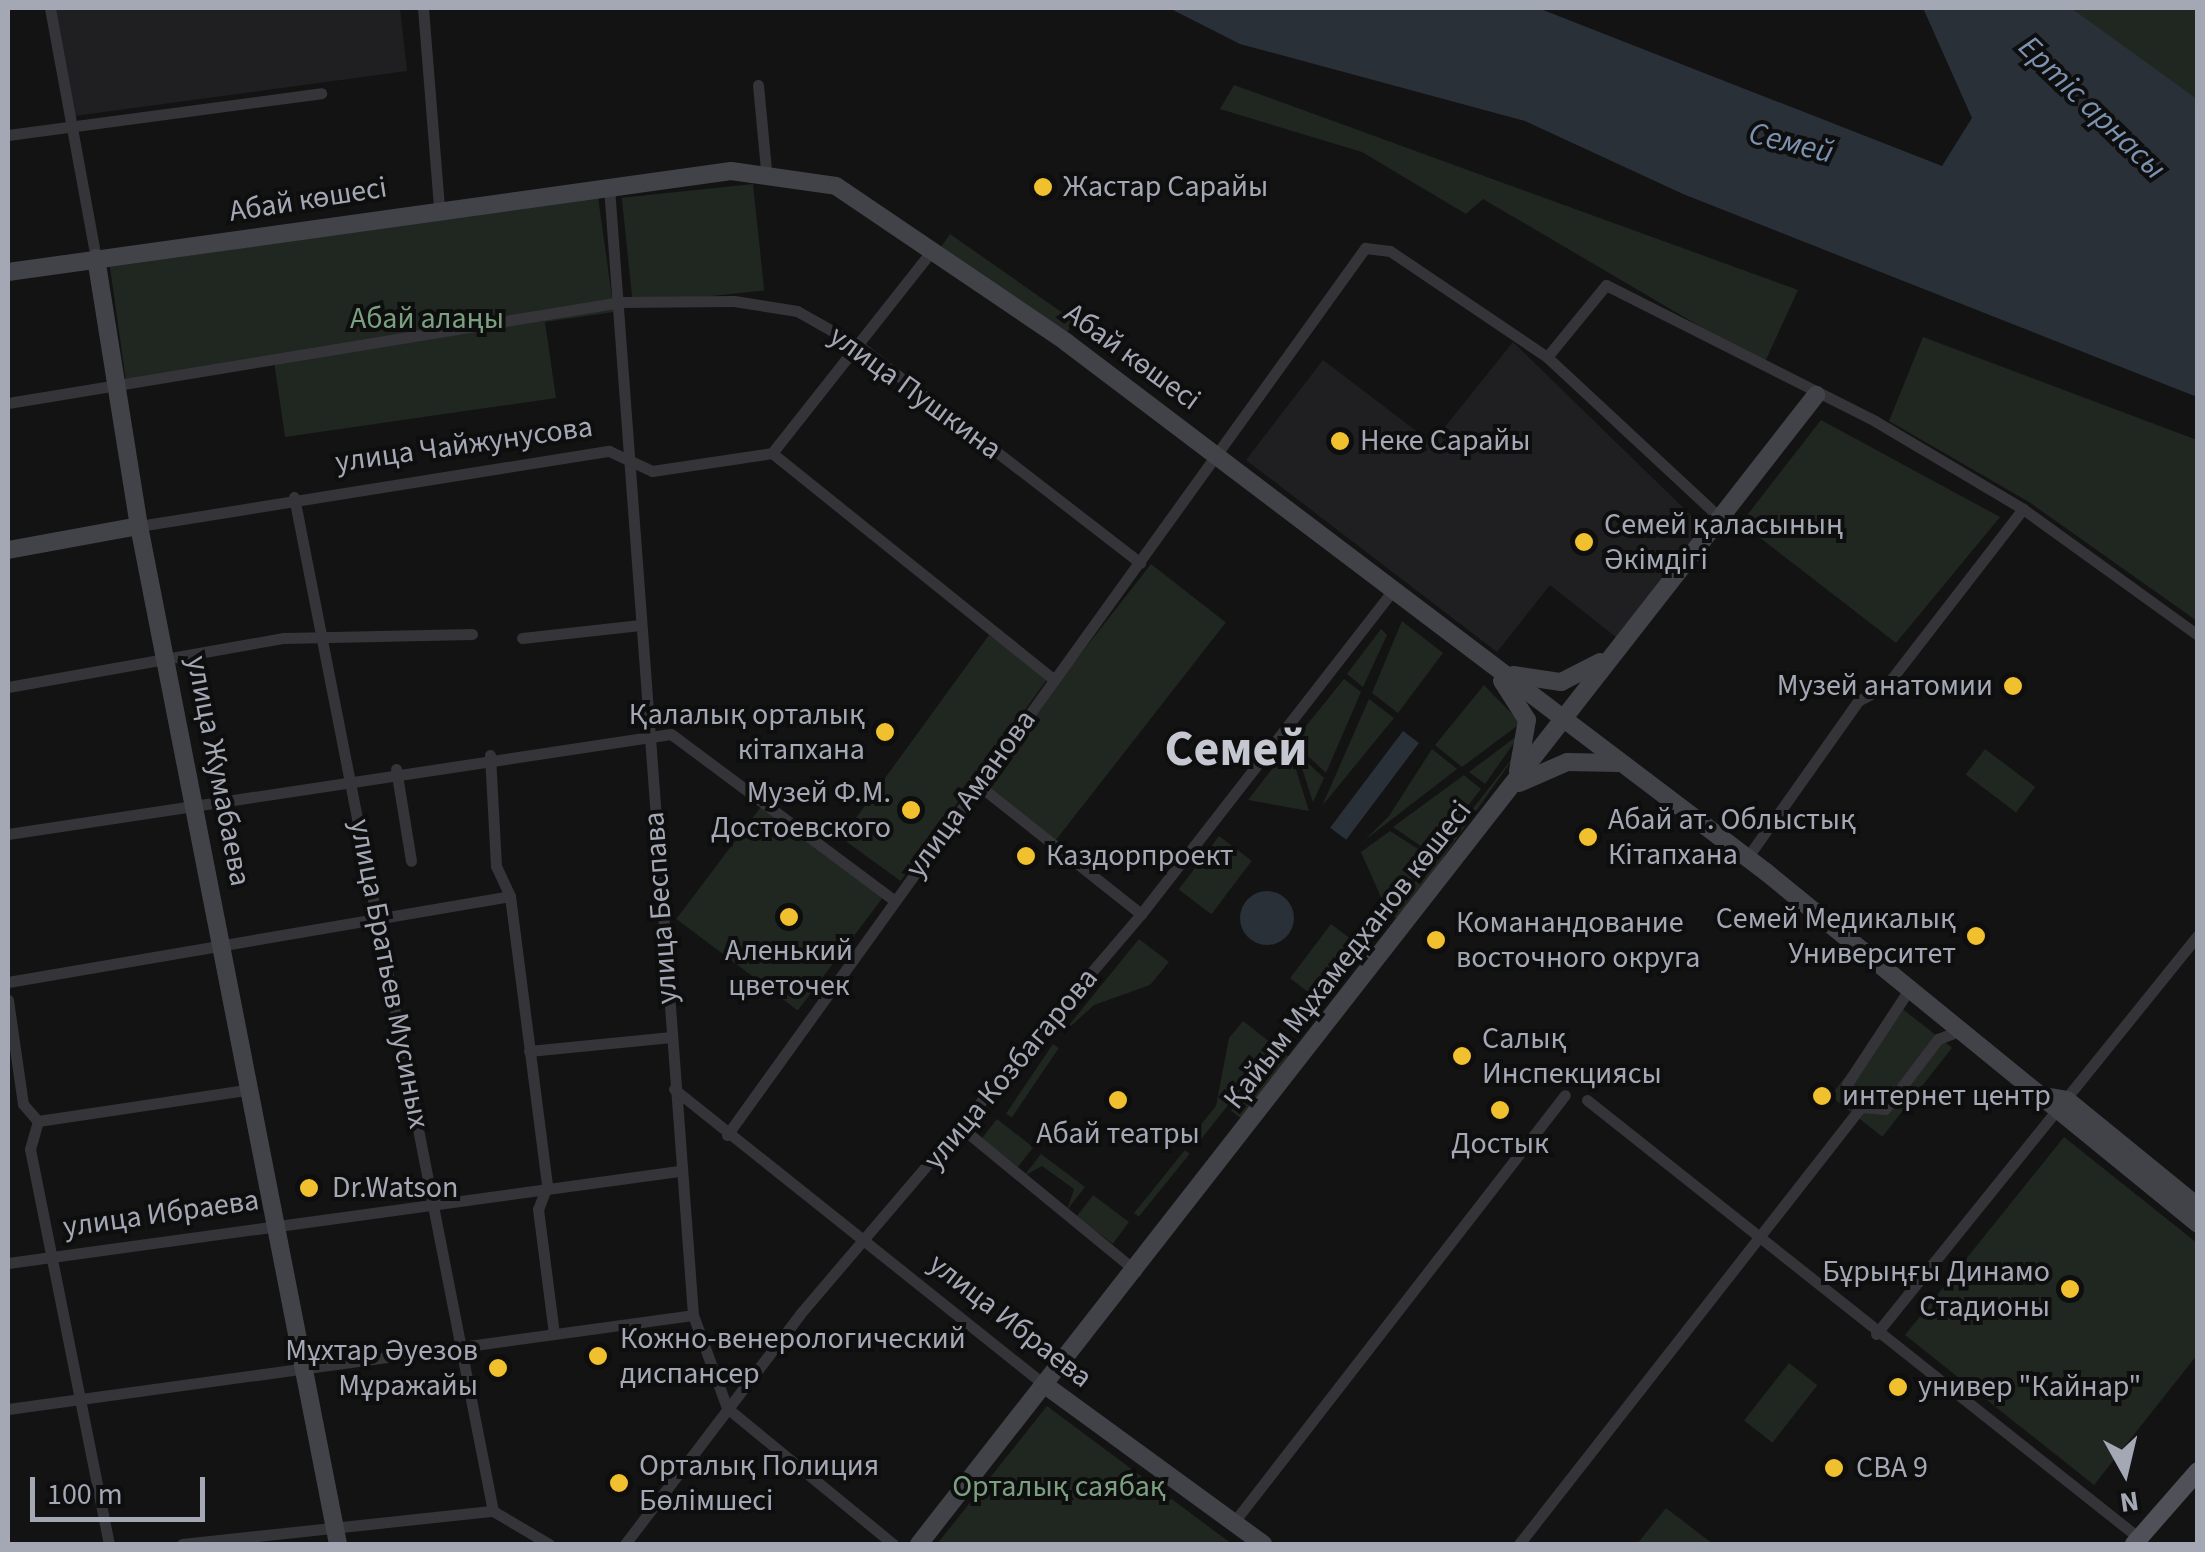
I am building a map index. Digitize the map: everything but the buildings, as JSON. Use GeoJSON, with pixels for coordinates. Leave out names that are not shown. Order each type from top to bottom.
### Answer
{"type":"FeatureCollection","features":[{"type":"Feature","properties":{"kind":"main road"},"geometry":{"type":"LineString","coordinates":[[2137,1541],[2198,1471]]}},
{"type":"Feature","properties":{"kind":"street","name":"улица Жумабаева"},"geometry":{"type":"LineString","coordinates":[[50,8],[66,127],[96,258],[138,526],[168,656],[225,947],[336,1537]]}},
{"type":"Feature","properties":{"kind":"street"},"geometry":{"type":"LineString","coordinates":[[423,8],[439,208]]}},
{"type":"Feature","properties":{"kind":"street"},"geometry":{"type":"LineString","coordinates":[[758,85],[766,170]]}},
{"type":"Feature","properties":{"kind":"street"},"geometry":{"type":"LineString","coordinates":[[8,135],[321,92]]}},
{"type":"Feature","properties":{"kind":"street","name":"Абай көшесі"},"geometry":{"type":"LineString","coordinates":[[8,272],[439,208],[766,170],[836,186],[934,248],[1218,454],[1746,858],[1961,1030],[2198,1207]]}},
{"type":"Feature","properties":{"kind":"street","name":"улица Беспава"},"geometry":{"type":"LineString","coordinates":[[609,187],[621,302],[625,459],[693,1316],[727,1408]]}},
{"type":"Feature","properties":{"kind":"street"},"geometry":{"type":"LineString","coordinates":[[934,248],[861,347],[772,453],[1054,680]]}},
{"type":"Feature","properties":{"kind":"street","name":"улица Аманова"},"geometry":{"type":"LineString","coordinates":[[727,1134],[1218,454],[1294,335],[1365,248],[1390,252],[1547,357]]}},
{"type":"Feature","properties":{"kind":"street"},"geometry":{"type":"LineString","coordinates":[[1718,516],[1547,357],[1606,285],[2023,509],[2198,635]]}},
{"type":"Feature","properties":{"kind":"street","name":"улица Пушкина"},"geometry":{"type":"LineString","coordinates":[[8,403],[114,382],[621,302],[734,301],[797,311],[861,347],[1140,563]]}},
{"type":"Feature","properties":{"kind":"street","name":"Қайым Мұхамедханов көшесі"},"geometry":{"type":"LineString","coordinates":[[919,1544],[1617,653],[1718,516],[1816,396]]}},
{"type":"Feature","properties":{"kind":"street","name":"улица Чайжунусова"},"geometry":{"type":"LineString","coordinates":[[8,550],[294,497],[609,451],[652,471],[772,453]]}},
{"type":"Feature","properties":{"kind":"street","name":"улица Братьев Мусиных"},"geometry":{"type":"LineString","coordinates":[[294,497],[325,637],[349,778],[381,918],[493,1511]]}},
{"type":"Feature","properties":{"kind":"street"},"geometry":{"type":"LineString","coordinates":[[1746,858],[1858,701],[1886,686],[2023,509]]}},
{"type":"Feature","properties":{"kind":"street","name":"улица Козбагарова"},"geometry":{"type":"LineString","coordinates":[[625,1544],[727,1408],[862,1242],[963,1130],[1141,914],[1393,590]]}},
{"type":"Feature","properties":{"kind":"street"},"geometry":{"type":"LineString","coordinates":[[522,638],[640,625]]}},
{"type":"Feature","properties":{"kind":"street"},"geometry":{"type":"LineString","coordinates":[[8,687],[168,656],[325,637],[472,634]]}},
{"type":"Feature","properties":{"kind":"street"},"geometry":{"type":"LineString","coordinates":[[1494,668],[1562,682],[1617,653]]}},
{"type":"Feature","properties":{"kind":"street"},"geometry":{"type":"LineString","coordinates":[[1494,668],[1528,720],[1515,784]]}},
{"type":"Feature","properties":{"kind":"street"},"geometry":{"type":"LineString","coordinates":[[8,834],[196,799],[490,755],[648,735],[682,737],[894,900]]}},
{"type":"Feature","properties":{"kind":"street"},"geometry":{"type":"LineString","coordinates":[[490,755],[496,866],[510,896],[547,1186],[538,1209],[554,1334]]}},
{"type":"Feature","properties":{"kind":"street"},"geometry":{"type":"LineString","coordinates":[[1515,784],[1566,762],[1623,764]]}},
{"type":"Feature","properties":{"kind":"street"},"geometry":{"type":"LineString","coordinates":[[396,769],[411,861]]}},
{"type":"Feature","properties":{"kind":"street"},"geometry":{"type":"LineString","coordinates":[[977,784],[1141,914]]}},
{"type":"Feature","properties":{"kind":"street"},"geometry":{"type":"LineString","coordinates":[[8,982],[510,896]]}},
{"type":"Feature","properties":{"kind":"street"},"geometry":{"type":"LineString","coordinates":[[1876,1334],[2058,1102],[2198,935]]}},
{"type":"Feature","properties":{"kind":"street"},"geometry":{"type":"LineString","coordinates":[[1861,1107],[1847,1084],[1910,987]]}},
{"type":"Feature","properties":{"kind":"street"},"geometry":{"type":"LineString","coordinates":[[8,1000],[22,1104],[38,1120]]}},
{"type":"Feature","properties":{"kind":"street"},"geometry":{"type":"LineString","coordinates":[[1861,1107],[1886,1109],[1938,1039],[1961,1030]]}},
{"type":"Feature","properties":{"kind":"street"},"geometry":{"type":"LineString","coordinates":[[529,1051],[671,1037]]}},
{"type":"Feature","properties":{"kind":"street"},"geometry":{"type":"LineString","coordinates":[[38,1120],[251,1089]]}},
{"type":"Feature","properties":{"kind":"street","name":"улица Ибраева"},"geometry":{"type":"LineString","coordinates":[[674,1089],[1045,1385],[1263,1544]]}},
{"type":"Feature","properties":{"kind":"street"},"geometry":{"type":"LineString","coordinates":[[1234,1522],[1564,1095]]}},
{"type":"Feature","properties":{"kind":"street"},"geometry":{"type":"LineString","coordinates":[[1587,1100],[2137,1541]]}},
{"type":"Feature","properties":{"kind":"street","name":"Абай көшесі"},"geometry":{"type":"LineString","coordinates":[[2058,1102],[2198,1224]]}},
{"type":"Feature","properties":{"kind":"street"},"geometry":{"type":"LineString","coordinates":[[1518,1544],[1861,1107]]}},
{"type":"Feature","properties":{"kind":"street"},"geometry":{"type":"LineString","coordinates":[[38,1120],[30,1149],[108,1544]]}},
{"type":"Feature","properties":{"kind":"street"},"geometry":{"type":"LineString","coordinates":[[963,1130],[1136,1271]]}},
{"type":"Feature","properties":{"kind":"street","name":"улица Ибраева"},"geometry":{"type":"LineString","coordinates":[[8,1262],[679,1171]]}},
{"type":"Feature","properties":{"kind":"street"},"geometry":{"type":"LineString","coordinates":[[8,1410],[304,1373],[693,1316]]}},
{"type":"Feature","properties":{"kind":"street"},"geometry":{"type":"LineString","coordinates":[[727,1408],[893,1544]]}},
{"type":"Feature","properties":{"kind":"street"},"geometry":{"type":"LineString","coordinates":[[182,1544],[336,1537],[493,1511],[550,1544]]}},
{"type":"Feature","properties":{"kind":"shaded area"},"geometry":{"type":"Polygon","coordinates":[[[52,8],[400,8],[407,71],[67,117],[52,8]]]}},
{"type":"Feature","properties":{"kind":"shaded area"},"geometry":{"type":"Polygon","coordinates":[[[1513,342],[1702,526],[1617,638],[1550,585],[1497,652],[1246,460],[1323,360],[1432,443],[1513,342]]]}},
{"type":"Feature","properties":{"kind":"green space"},"geometry":{"type":"Polygon","coordinates":[[[2071,8],[2197,8],[2197,99],[2141,61],[2071,8]]]}},
{"type":"Feature","properties":{"kind":"green space"},"geometry":{"type":"Polygon","coordinates":[[[1234,85],[1798,290],[1764,364],[1483,199],[1466,214],[1362,152],[1220,109],[1234,85]]]}},
{"type":"Feature","properties":{"kind":"green space"},"geometry":{"type":"Polygon","coordinates":[[[753,184],[764,290],[633,304],[622,198],[753,184]]]}},
{"type":"Feature","properties":{"kind":"green space","name":"Абай алаңы"},"geometry":{"type":"Polygon","coordinates":[[[598,197],[614,312],[545,322],[556,398],[285,437],[274,361],[126,382],[110,267],[598,197]]]}},
{"type":"Feature","properties":{"kind":"green space"},"geometry":{"type":"Polygon","coordinates":[[[950,234],[1075,321],[1062,338],[938,251],[950,234]]]}},
{"type":"Feature","properties":{"kind":"green space"},"geometry":{"type":"Polygon","coordinates":[[[1923,337],[2197,440],[2197,621],[2029,502],[1889,421],[1923,337]]]}},
{"type":"Feature","properties":{"kind":"green space"},"geometry":{"type":"Polygon","coordinates":[[[1821,420],[2000,517],[1896,643],[1741,523],[1821,420]]]}},
{"type":"Feature","properties":{"kind":"green space"},"geometry":{"type":"Polygon","coordinates":[[[1151,564],[1226,622],[1054,842],[979,784],[1151,564]]]}},
{"type":"Feature","properties":{"kind":"green space"},"geometry":{"type":"Polygon","coordinates":[[[1402,621],[1443,653],[1398,713],[1372,693],[1402,621]]]}},
{"type":"Feature","properties":{"kind":"green space"},"geometry":{"type":"Polygon","coordinates":[[[1381,629],[1387,635],[1363,687],[1347,674],[1381,629]]]}},
{"type":"Feature","properties":{"kind":"green space"},"geometry":{"type":"Polygon","coordinates":[[[989,635],[1048,678],[901,881],[841,838],[989,635]]]}},
{"type":"Feature","properties":{"kind":"green space"},"geometry":{"type":"Polygon","coordinates":[[[1344,679],[1361,692],[1326,773],[1293,742],[1344,679]]]}},
{"type":"Feature","properties":{"kind":"green space"},"geometry":{"type":"Polygon","coordinates":[[[1484,685],[1521,723],[1462,767],[1435,745],[1484,685]]]}},
{"type":"Feature","properties":{"kind":"green space"},"geometry":{"type":"Polygon","coordinates":[[[1369,699],[1394,718],[1322,806],[1369,699]]]}},
{"type":"Feature","properties":{"kind":"green space"},"geometry":{"type":"Polygon","coordinates":[[[1521,733],[1485,784],[1469,772],[1521,733]]]}},
{"type":"Feature","properties":{"kind":"green space"},"geometry":{"type":"Polygon","coordinates":[[[1522,746],[1399,920],[1390,914],[1522,746]]]}},
{"type":"Feature","properties":{"kind":"green space"},"geometry":{"type":"Polygon","coordinates":[[[1289,747],[1309,811],[1248,800],[1289,747]]]}},
{"type":"Feature","properties":{"kind":"green space"},"geometry":{"type":"Polygon","coordinates":[[[1432,749],[1457,769],[1365,840],[1389,816],[1432,749]]]}},
{"type":"Feature","properties":{"kind":"green space"},"geometry":{"type":"Polygon","coordinates":[[[1985,749],[2035,787],[2016,812],[1966,775],[1985,749]]]}},
{"type":"Feature","properties":{"kind":"green space"},"geometry":{"type":"Polygon","coordinates":[[[1297,753],[1324,778],[1313,802],[1297,753]]]}},
{"type":"Feature","properties":{"kind":"green space"},"geometry":{"type":"Polygon","coordinates":[[[1464,775],[1481,789],[1431,853],[1393,827],[1464,775]]]}},
{"type":"Feature","properties":{"kind":"green space"},"geometry":{"type":"Polygon","coordinates":[[[763,804],[884,895],[798,1010],[676,919],[763,804]]]}},
{"type":"Feature","properties":{"kind":"green space"},"geometry":{"type":"Polygon","coordinates":[[[1390,831],[1429,856],[1387,911],[1361,852],[1390,831]]]}},
{"type":"Feature","properties":{"kind":"green space"},"geometry":{"type":"Polygon","coordinates":[[[1219,836],[1252,861],[1211,914],[1179,890],[1219,836]]]}},
{"type":"Feature","properties":{"kind":"green space"},"geometry":{"type":"Polygon","coordinates":[[[1331,924],[1360,946],[1319,1000],[1290,978],[1331,924]]]}},
{"type":"Feature","properties":{"kind":"green space"},"geometry":{"type":"Polygon","coordinates":[[[1139,939],[1169,962],[1150,985],[1094,1005],[1060,1036],[1139,939]]]}},
{"type":"Feature","properties":{"kind":"green space"},"geometry":{"type":"Polygon","coordinates":[[[1900,1007],[1952,1048],[1882,1137],[1830,1096],[1900,1007]]]}},
{"type":"Feature","properties":{"kind":"green space"},"geometry":{"type":"Polygon","coordinates":[[[1243,1021],[1275,1046],[1198,1143],[1191,1137],[1216,1106],[1229,1038],[1243,1021]]]}},
{"type":"Feature","properties":{"kind":"green space"},"geometry":{"type":"Polygon","coordinates":[[[1053,1044],[1059,1048],[1012,1118],[1006,1114],[1053,1044]]]}},
{"type":"Feature","properties":{"kind":"green space"},"geometry":{"type":"Polygon","coordinates":[[[1280,1050],[1290,1058],[1241,1119],[1231,1111],[1280,1050]]]}},
{"type":"Feature","properties":{"kind":"green space"},"geometry":{"type":"Polygon","coordinates":[[[997,1119],[1033,1147],[1017,1169],[980,1140],[997,1119]]]}},
{"type":"Feature","properties":{"kind":"green space","name":"Бұрыңғы Динамо Стадионы"},"geometry":{"type":"Polygon","coordinates":[[[2064,1137],[2197,1243],[2197,1355],[2094,1485],[1905,1335],[2064,1137]]]}},
{"type":"Feature","properties":{"kind":"green space"},"geometry":{"type":"Polygon","coordinates":[[[1185,1150],[1190,1154],[1139,1217],[1134,1213],[1185,1150]]]}},
{"type":"Feature","properties":{"kind":"green space"},"geometry":{"type":"Polygon","coordinates":[[[1041,1154],[1085,1187],[1067,1210],[1074,1189],[1042,1166],[1024,1176],[1041,1154]]]}},
{"type":"Feature","properties":{"kind":"green space"},"geometry":{"type":"Polygon","coordinates":[[[1093,1195],[1129,1222],[1113,1244],[1077,1217],[1093,1195]]]}},
{"type":"Feature","properties":{"kind":"green space"},"geometry":{"type":"Polygon","coordinates":[[[1789,1363],[1817,1385],[1772,1443],[1744,1421],[1789,1363]]]}},
{"type":"Feature","properties":{"kind":"green space","name":"Орталық саябақ"},"geometry":{"type":"Polygon","coordinates":[[[1047,1406],[1232,1544],[937,1544],[1047,1406]]]}},
{"type":"Feature","properties":{"kind":"green space"},"geometry":{"type":"Polygon","coordinates":[[[1666,1508],[1713,1544],[1637,1544],[1666,1508]]]}},
{"type":"Feature","properties":{"kind":"water","name":"Ертіс арнасы"},"geometry":{"type":"Polygon","coordinates":[[[1169,8],[1538,8],[1942,166],[1972,118],[1923,8],[2071,8],[2197,99],[2197,397],[1683,194],[1525,121],[1240,44],[1169,8]]]}},
{"type":"Feature","properties":{"kind":"water"},"geometry":{"type":"Polygon","coordinates":[[[1403,731],[1419,743],[1346,840],[1330,828],[1403,731]]]}},
{"type":"Feature","properties":{"kind":"water"},"geometry":{"type":"Polygon","coordinates":[[[1267,891],[1286,899],[1294,918],[1286,937],[1267,945],[1248,937],[1240,918],[1248,899],[1267,891]]]}},
{"type":"Feature","properties":{"kind":"place","name":"Жастар Сарайы"},"geometry":{"type":"Point","coordinates":[1043,187]}},
{"type":"Feature","properties":{"kind":"place","name":"Неке Сарайы"},"geometry":{"type":"Point","coordinates":[1340,441]}},
{"type":"Feature","properties":{"kind":"place","name":"Семей қаласының Әкімдігі"},"geometry":{"type":"Point","coordinates":[1584,542]}},
{"type":"Feature","properties":{"kind":"place","name":"Музей анатомии"},"geometry":{"type":"Point","coordinates":[2013,686]}},
{"type":"Feature","properties":{"kind":"place","name":"Қалалық орталық кітапхана"},"geometry":{"type":"Point","coordinates":[885,732]}},
{"type":"Feature","properties":{"kind":"place","name":"Музей Ф.М. Достоевского"},"geometry":{"type":"Point","coordinates":[911,810]}},
{"type":"Feature","properties":{"kind":"place","name":"Абай ат. Облыстық Кітапхана"},"geometry":{"type":"Point","coordinates":[1588,837]}},
{"type":"Feature","properties":{"kind":"place","name":"Каздорпроект"},"geometry":{"type":"Point","coordinates":[1026,856]}},
{"type":"Feature","properties":{"kind":"place","name":"Аленький цветочек"},"geometry":{"type":"Point","coordinates":[789,917]}},
{"type":"Feature","properties":{"kind":"place","name":"Семей Медикалық Университет"},"geometry":{"type":"Point","coordinates":[1976,936]}},
{"type":"Feature","properties":{"kind":"place","name":"Команандование восточного округа"},"geometry":{"type":"Point","coordinates":[1436,940]}},
{"type":"Feature","properties":{"kind":"place","name":"Салық Инспекциясы"},"geometry":{"type":"Point","coordinates":[1462,1056]}},
{"type":"Feature","properties":{"kind":"place","name":"интернет центр"},"geometry":{"type":"Point","coordinates":[1822,1096]}},
{"type":"Feature","properties":{"kind":"place","name":"Абай театры"},"geometry":{"type":"Point","coordinates":[1118,1100]}},
{"type":"Feature","properties":{"kind":"place","name":"Достык"},"geometry":{"type":"Point","coordinates":[1500,1110]}},
{"type":"Feature","properties":{"kind":"place","name":"Dr.Watson"},"geometry":{"type":"Point","coordinates":[309,1188]}},
{"type":"Feature","properties":{"kind":"place","name":"Бұрыңғы Динамо Стадионы"},"geometry":{"type":"Point","coordinates":[2070,1289]}},
{"type":"Feature","properties":{"kind":"place","name":"Кожно-венерологический диспансер"},"geometry":{"type":"Point","coordinates":[598,1356]}},
{"type":"Feature","properties":{"kind":"place","name":"Мұхтар Әуезов Мұражайы"},"geometry":{"type":"Point","coordinates":[498,1368]}},
{"type":"Feature","properties":{"kind":"place","name":"универ \"Кайнар\""},"geometry":{"type":"Point","coordinates":[1898,1387]}},
{"type":"Feature","properties":{"kind":"place","name":"СВА 9"},"geometry":{"type":"Point","coordinates":[1834,1468]}},
{"type":"Feature","properties":{"kind":"place","name":"Орталық Полиция Бөлімшесі"},"geometry":{"type":"Point","coordinates":[619,1483]}},
{"type":"Feature","properties":{"kind":"district","name":"Семей"},"geometry":{"type":"Point","coordinates":[1236,750]}}]}
